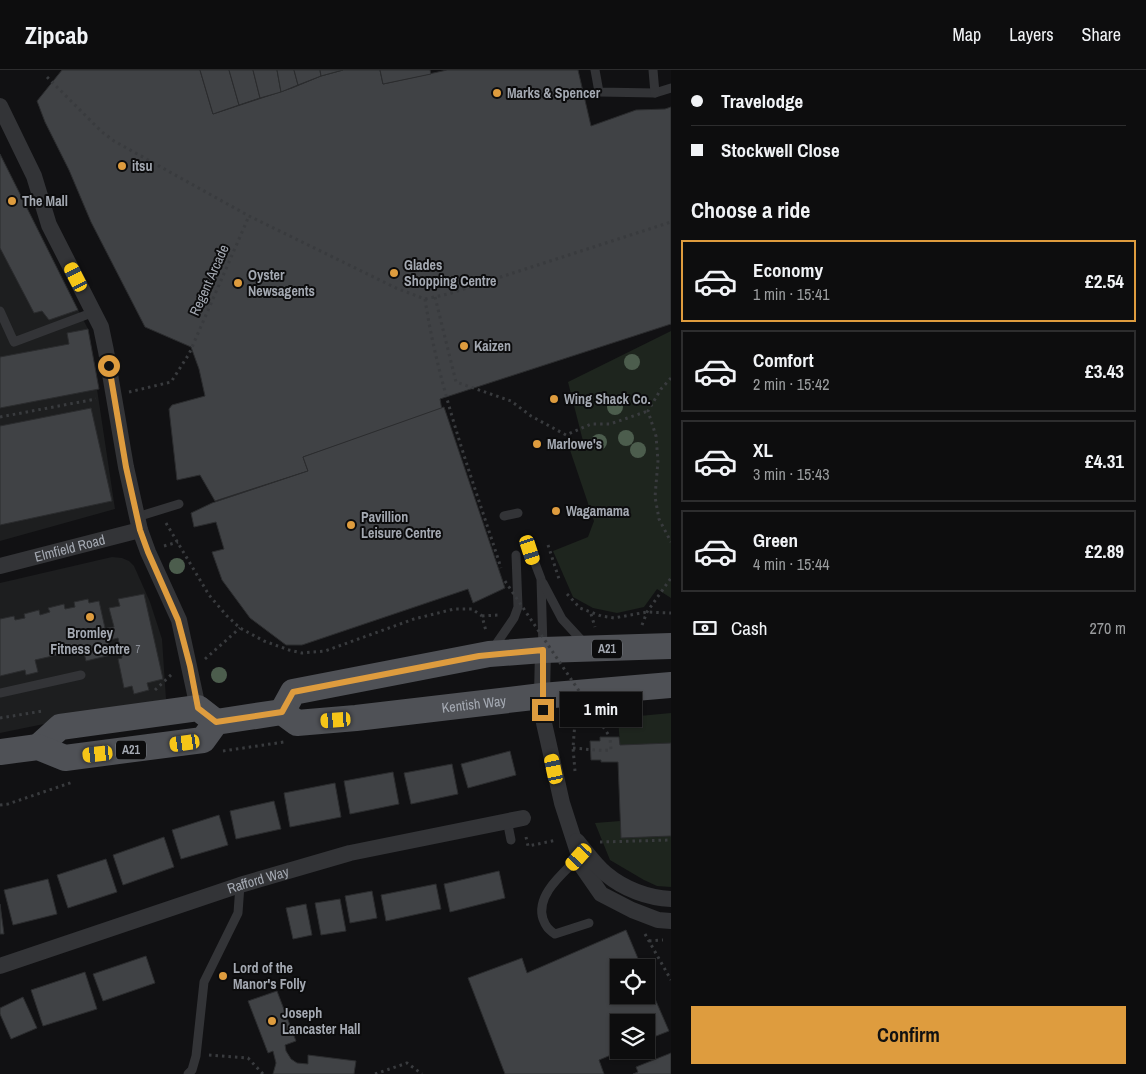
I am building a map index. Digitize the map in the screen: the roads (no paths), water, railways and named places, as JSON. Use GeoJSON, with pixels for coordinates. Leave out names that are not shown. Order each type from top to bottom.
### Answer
{"type":"FeatureCollection","features":[{"type":"Feature","properties":{"kind":"main road","name":"A21"},"geometry":{"type":"LineString","coordinates":[[282,712],[293,692],[488,644],[543,650],[593,639],[632,648],[671,646]]}},
{"type":"Feature","properties":{"kind":"main road","name":"Kentish Way"},"geometry":{"type":"LineString","coordinates":[[282,712],[297,723],[542,696],[671,685]]}},
{"type":"Feature","properties":{"kind":"main road"},"geometry":{"type":"LineString","coordinates":[[207,715],[282,712]]}},
{"type":"Feature","properties":{"kind":"main road","name":"A21"},"geometry":{"type":"LineString","coordinates":[[0,752],[38,747],[65,758],[193,742],[203,740],[207,715]]}},
{"type":"Feature","properties":{"kind":"street"},"geometry":{"type":"LineString","coordinates":[[0,106],[34,176],[49,225],[101,327],[126,467],[139,524],[148,552],[178,620],[190,666],[207,715]]}},
{"type":"Feature","properties":{"kind":"street","name":"Elmfield Road"},"geometry":{"type":"LineString","coordinates":[[0,566],[139,524]]}},
{"type":"Feature","properties":{"kind":"street"},"geometry":{"type":"LineString","coordinates":[[543,650],[542,696],[546,734],[562,804],[572,836],[606,874],[637,892],[657,898],[671,899]]}},
{"type":"Feature","properties":{"kind":"street","name":"Rafford Way"},"geometry":{"type":"LineString","coordinates":[[0,966],[240,885],[350,854],[515,819]]}},
{"type":"Feature","properties":{"kind":"street"},"geometry":{"type":"LineString","coordinates":[[586,850],[583,868],[602,894],[632,910],[658,920],[671,921]]}},
{"type":"Feature","properties":{"kind":"lane"},"geometry":{"type":"LineString","coordinates":[[595,70],[599,92],[654,93],[671,88]]}},
{"type":"Feature","properties":{"kind":"lane"},"geometry":{"type":"LineString","coordinates":[[653,70],[654,93]]}},
{"type":"Feature","properties":{"kind":"lane"},"geometry":{"type":"LineString","coordinates":[[0,311],[14,342],[94,312]]}},
{"type":"Feature","properties":{"kind":"lane"},"geometry":{"type":"LineString","coordinates":[[139,524],[178,504]]}},
{"type":"Feature","properties":{"kind":"lane"},"geometry":{"type":"LineString","coordinates":[[504,516],[518,513]]}},
{"type":"Feature","properties":{"kind":"lane"},"geometry":{"type":"LineString","coordinates":[[530,550],[541,579],[562,619],[593,639]]}},
{"type":"Feature","properties":{"kind":"lane"},"geometry":{"type":"LineString","coordinates":[[488,644],[514,618],[518,607],[516,554]]}},
{"type":"Feature","properties":{"kind":"lane"},"geometry":{"type":"LineString","coordinates":[[541,579],[543,650]]}},
{"type":"Feature","properties":{"kind":"lane"},"geometry":{"type":"LineString","coordinates":[[0,693],[81,675]]}},
{"type":"Feature","properties":{"kind":"lane"},"geometry":{"type":"LineString","coordinates":[[511,840],[515,819]]}},
{"type":"Feature","properties":{"kind":"lane"},"geometry":{"type":"LineString","coordinates":[[586,850],[546,893],[541,906],[542,916],[547,929],[555,934],[590,923]]}},
{"type":"Feature","properties":{"kind":"lane"},"geometry":{"type":"LineString","coordinates":[[188,1074],[192,1070],[196,1056],[204,982],[238,913],[240,885]]}},
{"type":"Feature","properties":{"kind":"place","name":"Marks & Spencer"},"geometry":{"type":"Point","coordinates":[497,93]}},
{"type":"Feature","properties":{"kind":"place","name":"itsu"},"geometry":{"type":"Point","coordinates":[122,166]}},
{"type":"Feature","properties":{"kind":"place","name":"The Mall"},"geometry":{"type":"Point","coordinates":[12,201]}},
{"type":"Feature","properties":{"kind":"place","name":"Glades Shopping Centre"},"geometry":{"type":"Point","coordinates":[394,273]}},
{"type":"Feature","properties":{"kind":"place","name":"Oyster Newsagents"},"geometry":{"type":"Point","coordinates":[238,283]}},
{"type":"Feature","properties":{"kind":"place","name":"Kaizen"},"geometry":{"type":"Point","coordinates":[464,346]}},
{"type":"Feature","properties":{"kind":"place","name":"Wing Shack Co."},"geometry":{"type":"Point","coordinates":[554,399]}},
{"type":"Feature","properties":{"kind":"place","name":"Marlowe's"},"geometry":{"type":"Point","coordinates":[537,444]}},
{"type":"Feature","properties":{"kind":"place","name":"Wagamama"},"geometry":{"type":"Point","coordinates":[556,511]}},
{"type":"Feature","properties":{"kind":"place","name":"Pavillion Leisure Centre"},"geometry":{"type":"Point","coordinates":[351,525]}},
{"type":"Feature","properties":{"kind":"place","name":"Bromley Fitness Centre"},"geometry":{"type":"Point","coordinates":[90,617]}},
{"type":"Feature","properties":{"kind":"place","name":"Lord of the Manor's Folly"},"geometry":{"type":"Point","coordinates":[223,976]}},
{"type":"Feature","properties":{"kind":"place","name":"Joseph Lancaster Hall"},"geometry":{"type":"Point","coordinates":[272,1021]}}]}
